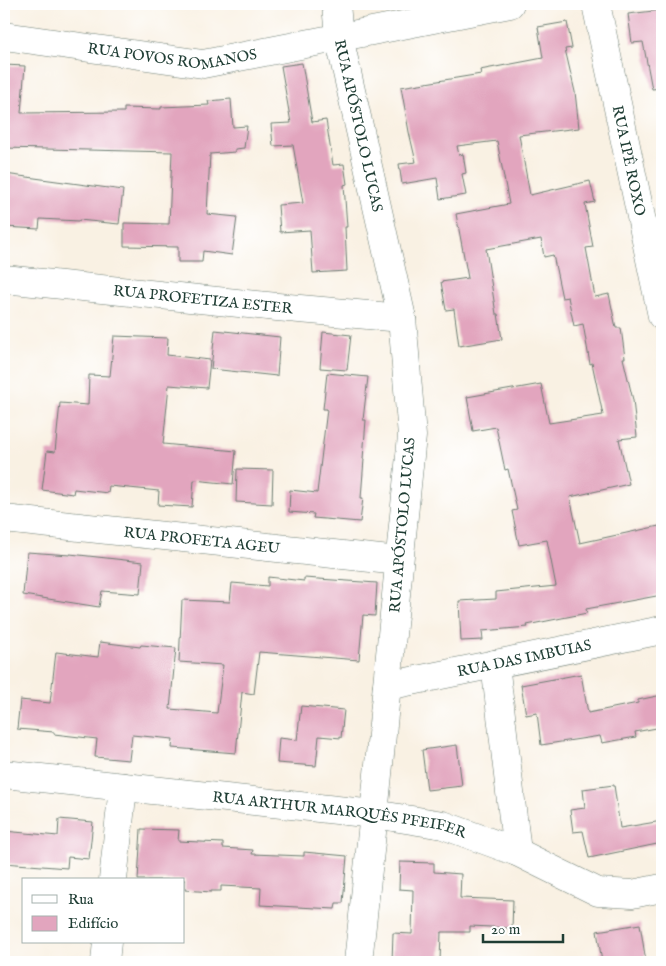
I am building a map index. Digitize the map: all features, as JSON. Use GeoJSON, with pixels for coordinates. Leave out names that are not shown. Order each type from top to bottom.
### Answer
{"type":"FeatureCollection","features":[{"type":"Feature","properties":{"kind":"street","name":"RUA APÓSTOLO LUCAS"},"geometry":{"type":"LineString","coordinates":[[336,4],[338,37],[402,318],[412,436],[358,962]]}},
{"type":"Feature","properties":{"kind":"street","name":"RUA POVOS ROMANOS"},"geometry":{"type":"LineString","coordinates":[[4,36],[203,64],[510,4]]}},
{"type":"Feature","properties":{"kind":"street","name":"RUA IPÊ ROXO"},"geometry":{"type":"LineString","coordinates":[[596,4],[662,316]]}},
{"type":"Feature","properties":{"kind":"street","name":"RUA PROFETIZA ESTER"},"geometry":{"type":"LineString","coordinates":[[4,279],[402,318]]}},
{"type":"Feature","properties":{"kind":"street","name":"RUA PROFETA AGEU"},"geometry":{"type":"LineString","coordinates":[[4,519],[399,560]]}},
{"type":"Feature","properties":{"kind":"street","name":"RUA DAS IMBUIAS"},"geometry":{"type":"LineString","coordinates":[[386,686],[662,630]]}},
{"type":"Feature","properties":{"kind":"street"},"geometry":{"type":"LineString","coordinates":[[495,664],[518,852]]}},
{"type":"Feature","properties":{"kind":"street","name":"RUA ARTHUR MARQUÊS PFEIFER"},"geometry":{"type":"LineString","coordinates":[[4,774],[374,814],[443,824],[518,852],[598,892],[632,894],[662,888]]}},
{"type":"Feature","properties":{"kind":"street"},"geometry":{"type":"LineString","coordinates":[[113,878],[123,787]]}},
{"type":"Feature","properties":{"kind":"street"},"geometry":{"type":"LineString","coordinates":[[104,962],[107,944]]}},
{"type":"Feature","properties":{"kind":"building"},"geometry":{"type":"Polygon","coordinates":[[[662,10],[662,88],[652,89],[643,42],[632,43],[628,14],[662,10]]]}},
{"type":"Feature","properties":{"kind":"building"},"geometry":{"type":"Polygon","coordinates":[[[567,22],[572,48],[565,49],[575,92],[579,128],[519,135],[530,195],[590,181],[595,202],[585,204],[593,247],[586,248],[595,297],[609,294],[616,328],[621,328],[625,358],[623,358],[633,400],[637,437],[619,439],[629,484],[570,497],[580,543],[659,526],[662,541],[662,595],[586,609],[587,613],[527,625],[528,627],[482,631],[483,640],[461,641],[459,601],[496,599],[496,592],[556,586],[547,540],[519,545],[512,511],[517,510],[508,469],[505,470],[496,427],[473,431],[467,397],[541,384],[549,423],[603,415],[592,363],[590,364],[583,324],[574,326],[568,297],[562,298],[553,255],[544,257],[541,239],[486,249],[496,314],[498,314],[502,339],[459,346],[454,309],[446,310],[441,282],[468,278],[456,214],[509,204],[497,141],[457,146],[459,155],[463,154],[466,173],[462,174],[466,195],[440,199],[437,178],[402,184],[399,164],[416,162],[401,87],[481,74],[480,70],[543,58],[538,27],[567,22]]]}},
{"type":"Feature","properties":{"kind":"building"},"geometry":{"type":"Polygon","coordinates":[[[302,63],[312,122],[326,120],[333,165],[344,164],[347,184],[344,185],[347,227],[345,227],[347,271],[313,273],[310,230],[280,232],[278,205],[303,203],[293,145],[273,146],[271,124],[291,123],[281,66],[302,63]]]}},
{"type":"Feature","properties":{"kind":"building"},"geometry":{"type":"Polygon","coordinates":[[[4,65],[25,66],[21,113],[124,112],[124,108],[161,109],[161,107],[209,105],[208,101],[231,99],[233,127],[247,126],[244,148],[235,149],[235,152],[210,154],[207,214],[237,217],[232,255],[203,251],[202,262],[178,262],[178,247],[124,246],[124,223],[169,224],[172,152],[4,148],[4,65]]]}},
{"type":"Feature","properties":{"kind":"building"},"geometry":{"type":"Polygon","coordinates":[[[5,174],[123,190],[119,224],[40,219],[39,229],[4,227],[5,174]]]}},
{"type":"Feature","properties":{"kind":"building"},"geometry":{"type":"Polygon","coordinates":[[[215,330],[280,337],[277,376],[211,369],[215,330]]]}},
{"type":"Feature","properties":{"kind":"building"},"geometry":{"type":"Polygon","coordinates":[[[323,332],[351,335],[347,370],[320,368],[323,332]]]}},
{"type":"Feature","properties":{"kind":"building"},"geometry":{"type":"Polygon","coordinates":[[[114,336],[168,338],[167,355],[210,360],[207,388],[169,385],[163,444],[236,451],[233,484],[194,480],[192,507],[158,505],[159,491],[109,486],[108,493],[74,489],[73,494],[42,490],[47,451],[55,452],[60,403],[88,405],[89,375],[110,376],[114,336]]]}},
{"type":"Feature","properties":{"kind":"building"},"geometry":{"type":"Polygon","coordinates":[[[327,373],[368,377],[363,420],[366,420],[361,498],[363,498],[360,522],[313,518],[314,514],[289,512],[290,490],[317,493],[327,409],[323,409],[327,373]]]}},
{"type":"Feature","properties":{"kind":"building"},"geometry":{"type":"Polygon","coordinates":[[[237,469],[273,470],[272,504],[236,502],[237,469]]]}},
{"type":"Feature","properties":{"kind":"building"},"geometry":{"type":"Polygon","coordinates":[[[27,552],[70,554],[143,562],[140,594],[102,591],[99,607],[23,595],[27,552]]]}},
{"type":"Feature","properties":{"kind":"building"},"geometry":{"type":"Polygon","coordinates":[[[268,577],[304,581],[304,578],[377,583],[375,616],[363,615],[359,660],[259,652],[254,694],[242,692],[236,753],[172,748],[173,739],[132,735],[129,760],[95,757],[97,739],[54,734],[54,732],[17,729],[20,700],[50,703],[56,652],[98,657],[100,642],[140,647],[141,645],[176,648],[170,709],[217,713],[223,665],[179,662],[182,600],[230,602],[232,583],[268,586],[268,577]]]}},
{"type":"Feature","properties":{"kind":"building"},"geometry":{"type":"Polygon","coordinates":[[[581,674],[588,713],[638,703],[638,700],[662,695],[662,727],[635,732],[636,737],[602,743],[600,736],[541,745],[537,713],[526,715],[521,685],[581,674]]]}},
{"type":"Feature","properties":{"kind":"building"},"geometry":{"type":"Polygon","coordinates":[[[301,706],[344,710],[341,738],[319,736],[316,766],[277,763],[279,738],[297,740],[301,706]]]}},
{"type":"Feature","properties":{"kind":"building"},"geometry":{"type":"Polygon","coordinates":[[[457,745],[462,786],[427,790],[422,750],[457,745]]]}},
{"type":"Feature","properties":{"kind":"building"},"geometry":{"type":"Polygon","coordinates":[[[614,785],[620,828],[662,821],[662,843],[589,858],[583,831],[573,832],[570,810],[585,808],[583,789],[614,785]]]}},
{"type":"Feature","properties":{"kind":"building"},"geometry":{"type":"Polygon","coordinates":[[[59,819],[93,822],[89,859],[68,857],[67,868],[4,863],[4,831],[58,836],[59,819]]]}},
{"type":"Feature","properties":{"kind":"building"},"geometry":{"type":"Polygon","coordinates":[[[141,829],[179,830],[178,841],[223,843],[223,848],[253,850],[252,854],[304,856],[304,852],[347,856],[343,903],[336,903],[335,909],[260,905],[261,888],[221,886],[221,891],[185,890],[185,878],[138,878],[141,829]]]}},
{"type":"Feature","properties":{"kind":"building"},"geometry":{"type":"Polygon","coordinates":[[[400,862],[434,863],[434,872],[461,874],[460,898],[513,900],[512,928],[470,926],[470,932],[441,932],[440,962],[392,962],[393,933],[412,934],[413,890],[399,889],[400,862]]]}},
{"type":"Feature","properties":{"kind":"building"},"geometry":{"type":"Polygon","coordinates":[[[640,924],[646,962],[602,962],[597,931],[640,924]]]}}]}
